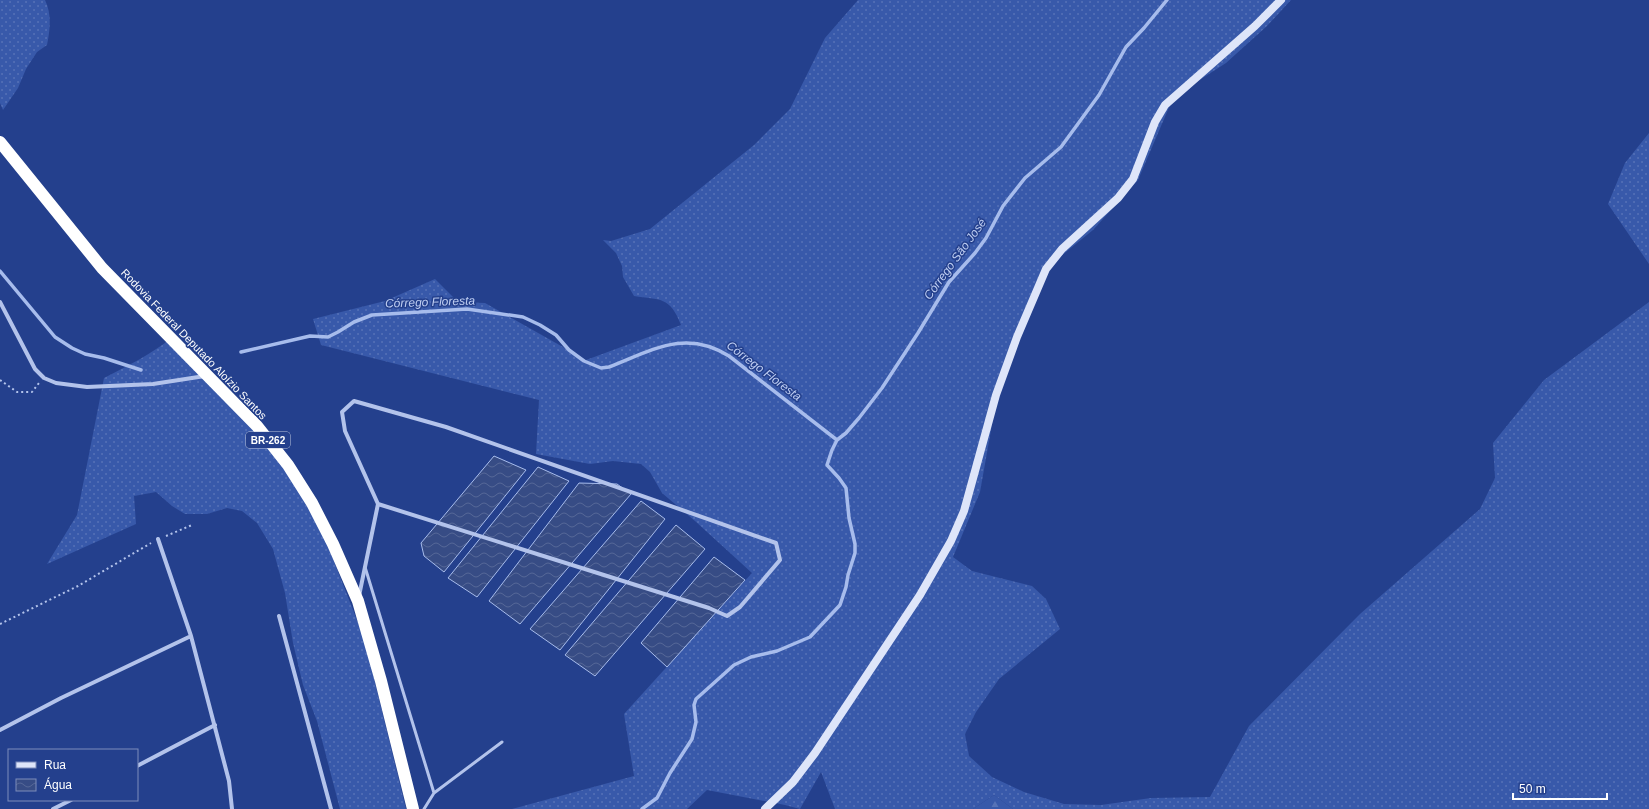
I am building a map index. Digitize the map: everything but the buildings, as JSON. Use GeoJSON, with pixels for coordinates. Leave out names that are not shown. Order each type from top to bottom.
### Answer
{"type":"FeatureCollection","features":[{"type":"Feature","properties":{"kind":"highway","name":"Rodovia Federal Deputado Aloízio Santos"},"geometry":{"type":"LineString","coordinates":[[0,142],[102,268],[257,426],[288,465],[316,510],[358,601],[381,681],[413,809]]}},
{"type":"Feature","properties":{"kind":"street"},"geometry":{"type":"LineString","coordinates":[[765,809],[793,782],[815,753],[920,595],[951,541],[964,511],[996,395],[1017,337],[1046,270],[1062,249],[1118,198],[1133,179],[1155,122],[1165,105],[1255,26],[1281,0]]}},
{"type":"Feature","properties":{"kind":"street"},"geometry":{"type":"LineString","coordinates":[[0,302],[26,355],[35,369],[44,378],[56,383],[87,387],[153,384],[209,376]]}},
{"type":"Feature","properties":{"kind":"street"},"geometry":{"type":"LineString","coordinates":[[358,601],[378,504],[345,431],[342,412],[354,401],[446,427],[776,543],[780,560],[740,607],[727,616],[709,608],[378,504]]}},
{"type":"Feature","properties":{"kind":"street"},"geometry":{"type":"LineString","coordinates":[[158,539],[191,636],[229,781],[232,809]]}},
{"type":"Feature","properties":{"kind":"street"},"geometry":{"type":"LineString","coordinates":[[279,616],[331,809]]}},
{"type":"Feature","properties":{"kind":"street"},"geometry":{"type":"LineString","coordinates":[[0,730],[61,698],[191,636]]}},
{"type":"Feature","properties":{"kind":"street"},"geometry":{"type":"LineString","coordinates":[[138,765],[215,725]]}},
{"type":"Feature","properties":{"kind":"street"},"geometry":{"type":"LineString","coordinates":[[53,809],[69,801]]}},
{"type":"Feature","properties":{"kind":"lane"},"geometry":{"type":"LineString","coordinates":[[366,567],[434,793]]}},
{"type":"Feature","properties":{"kind":"lane"},"geometry":{"type":"LineString","coordinates":[[424,809],[434,793],[502,742]]}},
{"type":"Feature","properties":{"kind":"path"},"geometry":{"type":"LineString","coordinates":[[0,380],[17,392],[32,392],[44,378]]}},
{"type":"Feature","properties":{"kind":"path"},"geometry":{"type":"LineString","coordinates":[[0,624],[78,586],[158,539],[192,525]]}},
{"type":"Feature","properties":{"kind":"green space"},"geometry":{"type":"Polygon","coordinates":[[[0,0],[45,0],[49,11],[50,22],[47,45],[37,52],[26,69],[18,88],[3,110],[0,103],[0,0]]]}},
{"type":"Feature","properties":{"kind":"green space"},"geometry":{"type":"Polygon","coordinates":[[[858,0],[1291,0],[1267,26],[1226,63],[1184,90],[1170,105],[1138,180],[1093,230],[1045,269],[999,385],[980,492],[953,557],[972,571],[1032,586],[1046,599],[1060,629],[999,679],[976,712],[965,734],[969,756],[992,777],[1024,792],[1064,804],[1101,805],[1151,798],[1210,797],[1249,726],[1360,614],[1480,509],[1495,478],[1493,443],[1544,380],[1649,302],[1649,809],[1013,809],[994,795],[973,809],[835,809],[821,772],[800,809],[707,790],[687,809],[512,809],[634,776],[624,714],[752,573],[662,493],[650,472],[641,464],[613,461],[590,464],[536,454],[539,400],[321,345],[313,319],[385,301],[435,279],[458,302],[485,303],[586,360],[681,325],[673,309],[668,304],[657,299],[634,296],[623,277],[622,266],[616,253],[603,240],[611,241],[650,229],[754,145],[790,109],[825,38],[858,0]]]}},
{"type":"Feature","properties":{"kind":"green space"},"geometry":{"type":"Polygon","coordinates":[[[1649,133],[1649,264],[1608,204],[1625,163],[1649,133]]]}},
{"type":"Feature","properties":{"kind":"green space"},"geometry":{"type":"Polygon","coordinates":[[[174,336],[267,438],[317,518],[364,638],[406,809],[340,809],[317,721],[303,685],[293,643],[285,593],[273,549],[257,523],[242,511],[227,508],[207,514],[185,514],[172,506],[156,492],[134,496],[136,524],[47,564],[77,515],[104,378],[149,354],[174,336]]]}},
{"type":"Feature","properties":{"kind":"green space"},"geometry":{"type":"Polygon","coordinates":[[[994,795],[1013,809],[973,809],[994,795]]]}},
{"type":"Feature","properties":{"kind":"water"},"geometry":{"type":"Polygon","coordinates":[[[494,456],[526,470],[444,572],[424,556],[421,543],[494,456]]]}},
{"type":"Feature","properties":{"kind":"water"},"geometry":{"type":"Polygon","coordinates":[[[538,467],[569,481],[477,597],[448,578],[538,467]]]}},
{"type":"Feature","properties":{"kind":"water"},"geometry":{"type":"Polygon","coordinates":[[[579,483],[617,484],[631,494],[520,624],[489,601],[579,483]]]}},
{"type":"Feature","properties":{"kind":"water"},"geometry":{"type":"Polygon","coordinates":[[[641,501],[665,519],[560,650],[530,629],[641,501]]]}},
{"type":"Feature","properties":{"kind":"water"},"geometry":{"type":"Polygon","coordinates":[[[676,525],[705,549],[595,676],[565,655],[676,525]]]}},
{"type":"Feature","properties":{"kind":"water"},"geometry":{"type":"Polygon","coordinates":[[[714,557],[745,580],[667,667],[641,643],[714,557]]]}},
{"type":"Feature","properties":{"kind":"waterway","name":"Córrego São José"},"geometry":{"type":"LineString","coordinates":[[642,809],[657,798],[670,773],[692,739],[696,722],[694,705],[696,699],[734,665],[751,657],[777,651],[810,637],[840,605],[855,553],[855,544],[849,518],[846,488],[827,465],[837,440],[846,433],[859,418],[882,388],[949,282],[975,253],[986,238],[1003,206],[1025,178],[1061,147],[1099,95],[1126,47],[1167,0]]}},
{"type":"Feature","properties":{"kind":"waterway"},"geometry":{"type":"LineString","coordinates":[[0,271],[55,337],[85,354],[104,358],[141,370]]}},
{"type":"Feature","properties":{"kind":"waterway","name":"Córrego Floresta"},"geometry":{"type":"LineString","coordinates":[[241,352],[310,336],[328,337],[354,322],[372,315],[467,309],[523,317],[556,335],[569,350],[584,361],[601,368],[609,367],[668,345],[683,343],[698,344],[713,348],[729,356],[837,440]]}}]}
